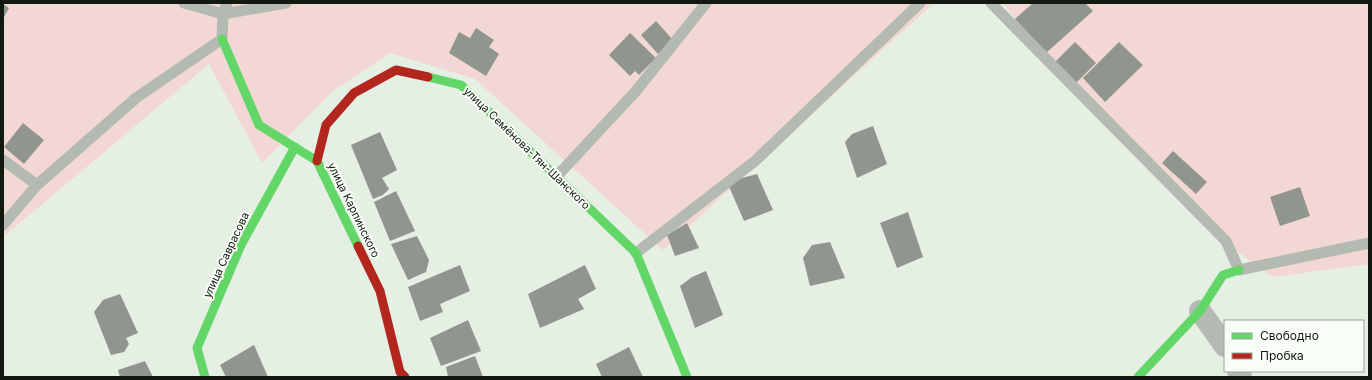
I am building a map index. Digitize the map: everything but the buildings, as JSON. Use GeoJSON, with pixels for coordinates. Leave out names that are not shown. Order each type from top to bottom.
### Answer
{"type":"FeatureCollection","features":[{"type":"Feature","properties":{"kind":"street","name":"улица Карпинского"},"geometry":{"type":"LineString","coordinates":[[222,39],[259,125],[317,161],[380,291],[400,372],[405,377]]}},
{"type":"Feature","properties":{"kind":"street","name":"улица Семёнова-Тян-Шанского"},"geometry":{"type":"LineString","coordinates":[[317,161],[326,125],[354,93],[396,70],[461,85],[636,253],[686,377]]}},
{"type":"Feature","properties":{"kind":"street","name":"улица Саврасова"},"geometry":{"type":"LineString","coordinates":[[205,377],[197,348],[241,245],[295,147]]}},
{"type":"Feature","properties":{"kind":"street"},"geometry":{"type":"LineString","coordinates":[[1138,377],[1200,311],[1223,275],[1239,270]]}},
{"type":"Feature","properties":{"kind":"street"},"geometry":{"type":"LineString","coordinates":[[1200,311],[1224,345]]}},
{"type":"Feature","properties":{"kind":"lane"},"geometry":{"type":"LineString","coordinates":[[184,3],[225,8],[286,3]]}},
{"type":"Feature","properties":{"kind":"lane"},"geometry":{"type":"LineString","coordinates":[[557,176],[636,91],[706,3]]}},
{"type":"Feature","properties":{"kind":"lane"},"geometry":{"type":"LineString","coordinates":[[636,253],[755,161],[920,3]]}},
{"type":"Feature","properties":{"kind":"lane"},"geometry":{"type":"LineString","coordinates":[[991,3],[1226,241],[1239,270],[1369,243]]}},
{"type":"Feature","properties":{"kind":"lane"},"geometry":{"type":"LineString","coordinates":[[3,225],[37,185],[136,98],[222,39],[225,8]]}},
{"type":"Feature","properties":{"kind":"lane"},"geometry":{"type":"LineString","coordinates":[[3,160],[37,185]]}},
{"type":"Feature","properties":{"kind":"shaded area"},"geometry":{"type":"Polygon","coordinates":[[[3,3],[934,3],[663,250],[475,79],[390,53],[333,91],[262,163],[209,64],[3,237],[3,3]]]}},
{"type":"Feature","properties":{"kind":"shaded area"},"geometry":{"type":"Polygon","coordinates":[[[1003,3],[1369,3],[1369,264],[1273,277],[1231,247],[1015,19],[1003,3]]]}},
{"type":"Feature","properties":{"kind":"traffic: fast"},"geometry":{"type":"LineString","coordinates":[[222,39],[259,125],[317,161],[358,246]]}},
{"type":"Feature","properties":{"kind":"traffic: fast"},"geometry":{"type":"LineString","coordinates":[[428,77],[461,85],[636,253],[687,377]]}},
{"type":"Feature","properties":{"kind":"traffic: fast"},"geometry":{"type":"LineString","coordinates":[[205,377],[197,348],[241,245],[295,147]]}},
{"type":"Feature","properties":{"kind":"traffic: fast"},"geometry":{"type":"LineString","coordinates":[[1138,377],[1200,311],[1223,275],[1239,270]]}},
{"type":"Feature","properties":{"kind":"traffic: jam"},"geometry":{"type":"LineString","coordinates":[[317,161],[326,125],[354,93],[396,70],[428,77]]}},
{"type":"Feature","properties":{"kind":"traffic: jam"},"geometry":{"type":"LineString","coordinates":[[358,246],[380,291],[400,372],[405,377]]}}]}
